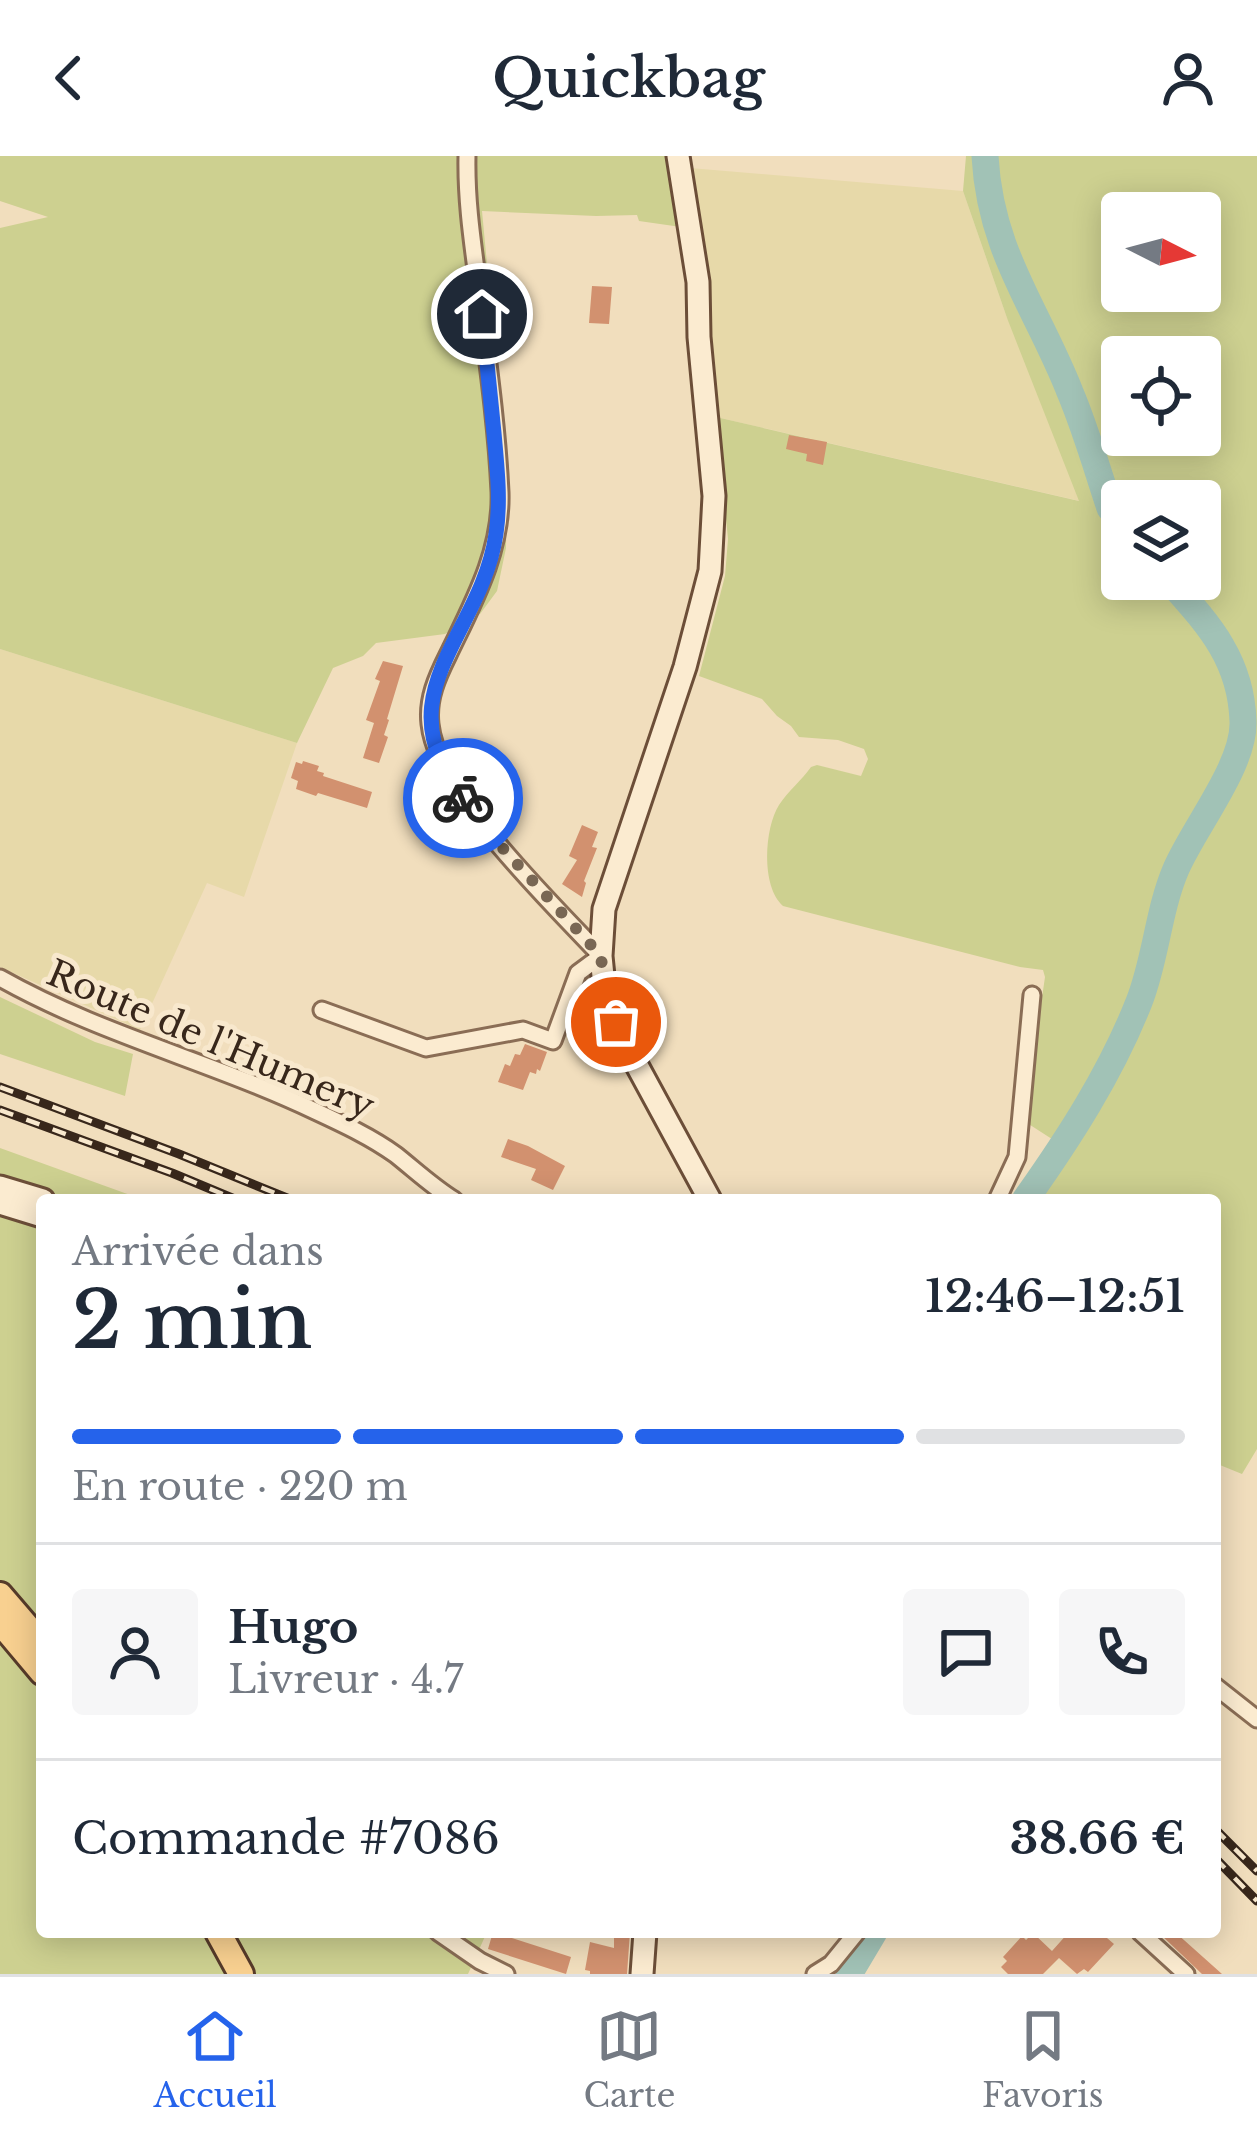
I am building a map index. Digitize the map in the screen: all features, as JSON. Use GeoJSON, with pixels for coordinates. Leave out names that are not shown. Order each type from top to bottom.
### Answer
{"type":"FeatureCollection","features":[{"type":"Feature","properties":{"kind":"main road"},"geometry":{"type":"LineString","coordinates":[[678,156],[698,282],[714,496],[712,551],[685,667],[604,909],[601,956],[605,996],[627,1047],[707,1194]]}},
{"type":"Feature","properties":{"kind":"main road"},"geometry":{"type":"LineString","coordinates":[[0,1187],[36,1198]]}},
{"type":"Feature","properties":{"kind":"main road"},"geometry":{"type":"LineString","coordinates":[[0,1203],[36,1214]]}},
{"type":"Feature","properties":{"kind":"main road"},"geometry":{"type":"LineString","coordinates":[[0,1595],[36,1637]]}},
{"type":"Feature","properties":{"kind":"main road"},"geometry":{"type":"LineString","coordinates":[[0,1622],[36,1665]]}},
{"type":"Feature","properties":{"kind":"main road"},"geometry":{"type":"LineString","coordinates":[[221,1938],[241,1974]]}},
{"type":"Feature","properties":{"kind":"main road"},"geometry":{"type":"LineString","coordinates":[[240,1938],[259,1974]]}},
{"type":"Feature","properties":{"kind":"main road"},"geometry":{"type":"LineString","coordinates":[[642,1974],[645,1938]]}},
{"type":"Feature","properties":{"kind":"street"},"geometry":{"type":"LineString","coordinates":[[322,1010],[426,1048],[523,1030],[554,1041],[578,973],[601,956],[489,833],[453,786],[429,721],[434,684],[480,590],[496,538],[500,495],[466,199],[467,156]]}},
{"type":"Feature","properties":{"kind":"street","name":"Route de l'Humery"},"geometry":{"type":"LineString","coordinates":[[0,978],[47,1004],[312,1109],[367,1136],[444,1194]]}},
{"type":"Feature","properties":{"kind":"street"},"geometry":{"type":"LineString","coordinates":[[1000,1194],[1016,1157],[1032,995]]}},
{"type":"Feature","properties":{"kind":"street"},"geometry":{"type":"LineString","coordinates":[[1221,1691],[1257,1719]]}},
{"type":"Feature","properties":{"kind":"street"},"geometry":{"type":"LineString","coordinates":[[447,1938],[506,1974]]}},
{"type":"Feature","properties":{"kind":"street"},"geometry":{"type":"LineString","coordinates":[[815,1974],[831,1964],[852,1938]]}},
{"type":"Feature","properties":{"kind":"street"},"geometry":{"type":"LineString","coordinates":[[1147,1938],[1186,1974]]}},
{"type":"Feature","properties":{"kind":"shaded area"},"geometry":{"type":"Polygon","coordinates":[[[690,168],[963,191],[1007,318],[1021,342],[1080,501],[716,417],[690,168]]]}},
{"type":"Feature","properties":{"kind":"shaded area"},"geometry":{"type":"Polygon","coordinates":[[[0,649],[297,743],[244,897],[207,883],[140,1030],[0,967],[0,649]]]}},
{"type":"Feature","properties":{"kind":"green space"},"geometry":{"type":"Polygon","coordinates":[[[0,156],[669,156],[681,227],[639,221],[637,215],[482,211],[507,476],[506,548],[497,591],[480,614],[445,634],[376,643],[363,656],[333,668],[297,743],[0,649],[0,228],[48,217],[0,201],[0,156]]]}},
{"type":"Feature","properties":{"kind":"green space"},"geometry":{"type":"Polygon","coordinates":[[[966,156],[1257,156],[1257,1449],[1242,1474],[1221,1465],[1221,1194],[1019,1194],[1055,1141],[1024,1121],[1043,970],[783,906],[771,886],[767,857],[779,805],[811,767],[861,776],[868,759],[864,749],[838,740],[799,737],[762,699],[699,676],[725,576],[728,539],[716,417],[1079,501],[963,191],[966,156]]]}},
{"type":"Feature","properties":{"kind":"green space"},"geometry":{"type":"Polygon","coordinates":[[[0,997],[95,1042],[133,1054],[125,1096],[0,1054],[0,997]]]}},
{"type":"Feature","properties":{"kind":"green space"},"geometry":{"type":"Polygon","coordinates":[[[0,1148],[127,1194],[36,1194],[36,1938],[484,1938],[468,1974],[0,1974],[0,1148]]]}},
{"type":"Feature","properties":{"kind":"building"},"geometry":{"type":"Polygon","coordinates":[[[592,286],[612,287],[609,324],[589,323],[592,286]]]}},
{"type":"Feature","properties":{"kind":"building"},"geometry":{"type":"Polygon","coordinates":[[[789,435],[827,442],[823,465],[806,461],[807,454],[786,449],[789,435]]]}},
{"type":"Feature","properties":{"kind":"building"},"geometry":{"type":"Polygon","coordinates":[[[383,661],[403,666],[379,763],[363,758],[374,723],[366,720],[383,661]]]}},
{"type":"Feature","properties":{"kind":"building"},"geometry":{"type":"Polygon","coordinates":[[[296,762],[319,766],[317,771],[323,776],[372,792],[367,808],[296,789],[298,781],[291,778],[296,762]]]}},
{"type":"Feature","properties":{"kind":"building"},"geometry":{"type":"Polygon","coordinates":[[[582,825],[598,832],[582,897],[562,884],[577,860],[569,856],[582,825]]]}},
{"type":"Feature","properties":{"kind":"building"},"geometry":{"type":"Polygon","coordinates":[[[525,1044],[547,1052],[540,1071],[530,1072],[523,1090],[498,1082],[505,1064],[510,1066],[525,1044]]]}},
{"type":"Feature","properties":{"kind":"building"},"geometry":{"type":"Polygon","coordinates":[[[508,1139],[565,1166],[553,1190],[531,1180],[536,1169],[501,1157],[508,1139]]]}},
{"type":"Feature","properties":{"kind":"building"},"geometry":{"type":"Polygon","coordinates":[[[491,1938],[512,1938],[571,1957],[566,1974],[488,1949],[491,1938]]]}},
{"type":"Feature","properties":{"kind":"building"},"geometry":{"type":"Polygon","coordinates":[[[614,1938],[630,1938],[627,1974],[585,1970],[590,1942],[614,1948],[614,1938]]]}},
{"type":"Feature","properties":{"kind":"building"},"geometry":{"type":"Polygon","coordinates":[[[1020,1938],[1038,1938],[1052,1951],[1064,1938],[1107,1938],[1114,1944],[1088,1972],[1084,1969],[1077,1974],[1059,1958],[1043,1974],[1008,1974],[1001,1967],[1007,1961],[1003,1957],[1020,1938]]]}},
{"type":"Feature","properties":{"kind":"building"},"geometry":{"type":"Polygon","coordinates":[[[1164,1938],[1182,1938],[1222,1974],[1202,1974],[1164,1938]]]}},
{"type":"Feature","properties":{"kind":"waterway"},"geometry":{"type":"LineString","coordinates":[[985,156],[1005,251],[1070,392],[1101,481]]}},
{"type":"Feature","properties":{"kind":"waterway"},"geometry":{"type":"LineString","coordinates":[[1029,1194],[1116,1054],[1145,986],[1176,869],[1236,757],[1243,721],[1236,678],[1219,643],[1186,600]]}},
{"type":"Feature","properties":{"kind":"waterway"},"geometry":{"type":"LineString","coordinates":[[849,1974],[870,1938]]}},
{"type":"Feature","properties":{"kind":"railway"},"geometry":{"type":"LineString","coordinates":[[0,1087],[277,1194]]}},
{"type":"Feature","properties":{"kind":"railway"},"geometry":{"type":"LineString","coordinates":[[0,1110],[223,1194]]}},
{"type":"Feature","properties":{"kind":"railway"},"geometry":{"type":"LineString","coordinates":[[1221,1835],[1257,1871]]}},
{"type":"Feature","properties":{"kind":"railway"},"geometry":{"type":"LineString","coordinates":[[1221,1864],[1257,1901]]}},
{"type":"Feature","properties":{"kind":"way so far"},"geometry":{"type":"LineString","coordinates":[[463,798],[601,956],[605,996],[616,1022]]}},
{"type":"Feature","properties":{"kind":"route"},"geometry":{"type":"LineString","coordinates":[[463,798],[435,747],[429,721],[434,684],[480,590],[496,538],[500,495],[482,314]]}}]}
